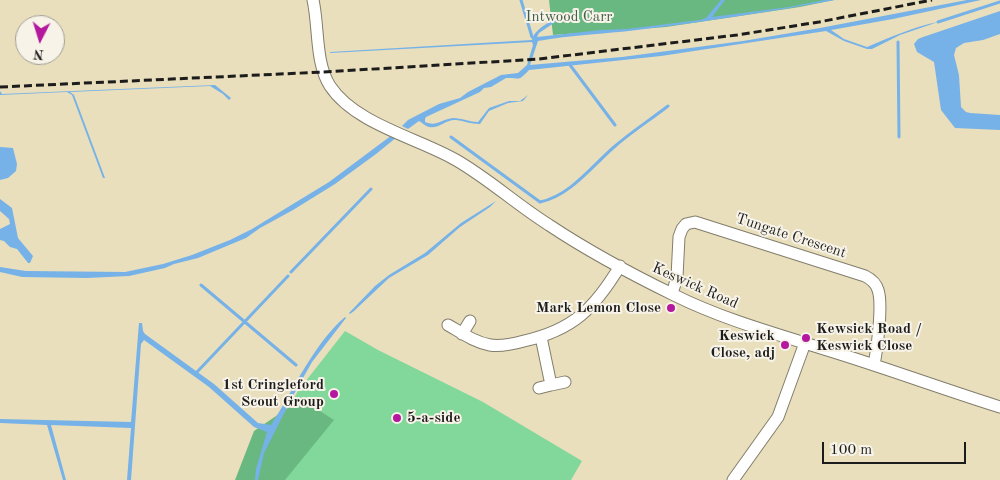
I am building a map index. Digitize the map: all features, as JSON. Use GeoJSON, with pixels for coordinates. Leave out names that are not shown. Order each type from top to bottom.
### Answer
{"type":"FeatureCollection","features":[{"type":"Feature","properties":{"kind":"street","name":"Keswick Road"},"geometry":{"type":"LineString","coordinates":[[313,0],[316,12],[319,50],[329,85],[339,97],[347,104],[391,130],[454,159],[480,175],[547,224],[672,294],[728,318],[874,364],[1000,407]]}},
{"type":"Feature","properties":{"kind":"street","name":"Tungate Crescent"},"geometry":{"type":"LineString","coordinates":[[672,294],[677,276],[679,237],[686,224],[695,222],[865,276],[873,281],[879,292],[878,336],[874,364]]}},
{"type":"Feature","properties":{"kind":"street"},"geometry":{"type":"LineString","coordinates":[[448,325],[479,342],[492,345],[506,345],[541,337],[570,324],[596,303],[620,266]]}},
{"type":"Feature","properties":{"kind":"street"},"geometry":{"type":"LineString","coordinates":[[462,334],[470,321]]}},
{"type":"Feature","properties":{"kind":"street"},"geometry":{"type":"LineString","coordinates":[[541,337],[551,385]]}},
{"type":"Feature","properties":{"kind":"street"},"geometry":{"type":"LineString","coordinates":[[733,480],[778,417],[805,343]]}},
{"type":"Feature","properties":{"kind":"street"},"geometry":{"type":"LineString","coordinates":[[539,388],[565,382]]}},
{"type":"Feature","properties":{"kind":"green space","name":"Intwood Carr"},"geometry":{"type":"Polygon","coordinates":[[[549,0],[834,0],[800,7],[666,27],[553,35],[549,0]]]}},
{"type":"Feature","properties":{"kind":"green space"},"geometry":{"type":"Polygon","coordinates":[[[345,331],[378,350],[483,402],[582,461],[571,480],[258,480],[263,454],[298,391],[345,331]]]}},
{"type":"Feature","properties":{"kind":"green space"},"geometry":{"type":"Polygon","coordinates":[[[301,399],[334,420],[285,480],[235,480],[254,431],[301,399]]]}},
{"type":"Feature","properties":{"kind":"water"},"geometry":{"type":"Polygon","coordinates":[[[721,0],[725,0],[712,17],[835,0],[686,24],[538,41],[530,65],[622,57],[743,41],[967,0],[981,0],[831,30],[844,39],[867,47],[911,29],[938,22],[900,35],[872,49],[844,41],[826,31],[661,56],[529,70],[520,78],[506,78],[425,119],[425,122],[433,124],[453,118],[478,122],[489,108],[509,101],[520,101],[528,95],[523,101],[508,103],[489,111],[480,124],[452,120],[433,127],[428,127],[419,121],[408,129],[402,126],[408,120],[439,104],[460,98],[501,75],[518,73],[527,65],[533,45],[532,42],[330,53],[532,40],[536,32],[562,14],[563,17],[539,33],[537,37],[700,20],[706,18],[721,0]]]}},
{"type":"Feature","properties":{"kind":"water"},"geometry":{"type":"Polygon","coordinates":[[[1000,11],[1000,34],[983,40],[964,43],[956,48],[954,55],[959,75],[961,107],[970,113],[1000,115],[1000,130],[955,128],[941,110],[934,62],[917,52],[914,44],[923,37],[1000,11]]]}},
{"type":"Feature","properties":{"kind":"water"},"geometry":{"type":"Polygon","coordinates":[[[215,85],[231,98],[229,100],[210,86],[70,92],[74,95],[105,178],[103,178],[72,95],[67,92],[0,95],[0,91],[2,94],[215,85]]]}},
{"type":"Feature","properties":{"kind":"water"},"geometry":{"type":"Polygon","coordinates":[[[392,135],[397,137],[335,184],[246,238],[198,258],[129,276],[87,278],[22,277],[0,272],[0,267],[26,271],[125,272],[163,264],[192,255],[252,229],[329,182],[392,135]]]}},
{"type":"Feature","properties":{"kind":"water"},"geometry":{"type":"Polygon","coordinates":[[[0,147],[13,148],[17,164],[16,171],[8,178],[0,180],[0,147]]]}},
{"type":"Feature","properties":{"kind":"water"},"geometry":{"type":"Polygon","coordinates":[[[0,199],[12,208],[18,238],[33,256],[30,263],[17,249],[10,247],[0,240],[0,229],[10,224],[9,219],[0,211],[0,199]]]}},
{"type":"Feature","properties":{"kind":"water"},"geometry":{"type":"Polygon","coordinates":[[[496,201],[460,227],[428,255],[389,278],[354,311],[349,313],[375,286],[389,275],[425,253],[461,223],[496,201]]]}},
{"type":"Feature","properties":{"kind":"water"},"geometry":{"type":"Polygon","coordinates":[[[345,317],[312,362],[294,394],[264,453],[258,480],[255,480],[256,469],[267,432],[254,427],[209,387],[144,340],[141,344],[131,480],[127,480],[131,428],[51,425],[66,480],[63,480],[47,425],[0,423],[0,419],[131,422],[139,323],[142,323],[145,334],[214,384],[258,423],[271,425],[323,340],[345,317]]]}},
{"type":"Feature","properties":{"kind":"waterway"},"geometry":{"type":"LineString","coordinates":[[521,0],[532,37]]}},
{"type":"Feature","properties":{"kind":"waterway"},"geometry":{"type":"LineString","coordinates":[[938,22],[1000,2]]}},
{"type":"Feature","properties":{"kind":"waterway"},"geometry":{"type":"LineString","coordinates":[[898,42],[899,137]]}},
{"type":"Feature","properties":{"kind":"waterway"},"geometry":{"type":"LineString","coordinates":[[570,65],[615,125]]}},
{"type":"Feature","properties":{"kind":"waterway"},"geometry":{"type":"LineString","coordinates":[[451,137],[540,202],[551,199],[571,187],[620,142],[668,106]]}},
{"type":"Feature","properties":{"kind":"waterway"},"geometry":{"type":"LineString","coordinates":[[291,272],[371,189]]}},
{"type":"Feature","properties":{"kind":"waterway"},"geometry":{"type":"LineString","coordinates":[[197,372],[288,276]]}},
{"type":"Feature","properties":{"kind":"waterway"},"geometry":{"type":"LineString","coordinates":[[201,285],[296,365]]}},
{"type":"Feature","properties":{"kind":"railway"},"geometry":{"type":"LineString","coordinates":[[0,87],[324,72],[539,59],[737,35],[819,22],[932,0]]}},
{"type":"Feature","properties":{"kind":"place","name":"Mark Lemon Close"},"geometry":{"type":"Point","coordinates":[671,308]}},
{"type":"Feature","properties":{"kind":"place","name":"Kewsick Road / Keswick Close"},"geometry":{"type":"Point","coordinates":[806,338]}},
{"type":"Feature","properties":{"kind":"place","name":"Keswick Close, adj"},"geometry":{"type":"Point","coordinates":[785,345]}},
{"type":"Feature","properties":{"kind":"place","name":"1st Cringleford Scout Group"},"geometry":{"type":"Point","coordinates":[334,394]}},
{"type":"Feature","properties":{"kind":"place","name":"5-a-side"},"geometry":{"type":"Point","coordinates":[397,418]}}]}
